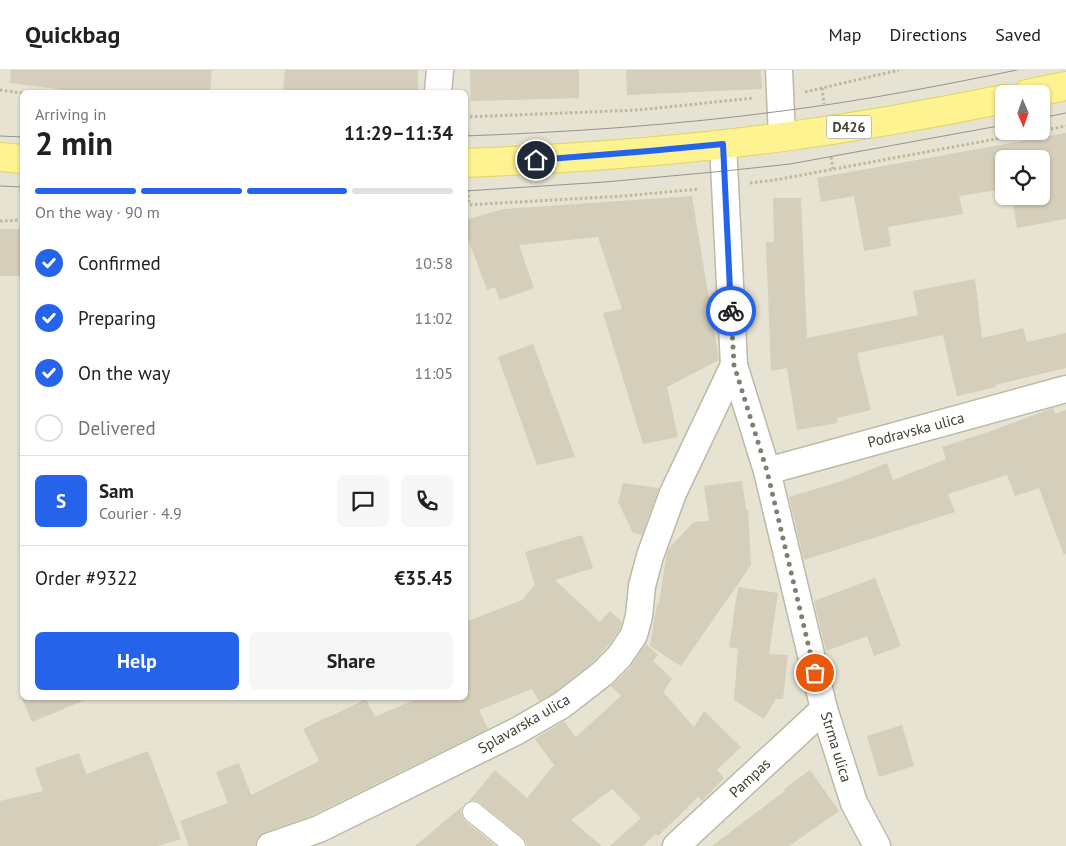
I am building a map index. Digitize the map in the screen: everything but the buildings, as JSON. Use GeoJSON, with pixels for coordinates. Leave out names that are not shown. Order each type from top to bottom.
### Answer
{"type":"FeatureCollection","features":[{"type":"Feature","properties":{"kind":"main road"},"geometry":{"type":"LineString","coordinates":[[1050,89],[1066,86]]}},
{"type":"Feature","properties":{"kind":"main road","name":"D426"},"geometry":{"type":"LineString","coordinates":[[468,163],[554,159],[723,144],[782,137],[995,101]]}},
{"type":"Feature","properties":{"kind":"main road"},"geometry":{"type":"LineString","coordinates":[[0,157],[20,158]]}},
{"type":"Feature","properties":{"kind":"street"},"geometry":{"type":"LineString","coordinates":[[438,90],[440,70]]}},
{"type":"Feature","properties":{"kind":"street"},"geometry":{"type":"LineString","coordinates":[[779,70],[782,137]]}},
{"type":"Feature","properties":{"kind":"street","name":"Strma ulica"},"geometry":{"type":"LineString","coordinates":[[723,144],[734,365],[767,471],[824,709],[854,803],[878,846]]}},
{"type":"Feature","properties":{"kind":"street","name":"Splavarska ulica"},"geometry":{"type":"LineString","coordinates":[[270,846],[320,829],[517,731],[562,705],[602,674],[619,657],[634,635],[639,616],[642,586],[650,556],[673,493],[734,365]]}},
{"type":"Feature","properties":{"kind":"street","name":"Podravska ulica"},"geometry":{"type":"LineString","coordinates":[[767,471],[1066,389]]}},
{"type":"Feature","properties":{"kind":"street","name":"Pampas"},"geometry":{"type":"LineString","coordinates":[[676,846],[824,709]]}},
{"type":"Feature","properties":{"kind":"street"},"geometry":{"type":"LineString","coordinates":[[473,812],[515,846]]}},
{"type":"Feature","properties":{"kind":"path"},"geometry":{"type":"LineString","coordinates":[[468,117],[638,110],[780,96],[900,70]]}},
{"type":"Feature","properties":{"kind":"path"},"geometry":{"type":"LineString","coordinates":[[0,90],[20,93]]}},
{"type":"Feature","properties":{"kind":"path"},"geometry":{"type":"LineString","coordinates":[[1050,129],[1066,126]]}},
{"type":"Feature","properties":{"kind":"path"},"geometry":{"type":"LineString","coordinates":[[0,221],[20,220]]}},
{"type":"Feature","properties":{"kind":"shaded area"},"geometry":{"type":"Polygon","coordinates":[[[0,70],[1066,70],[1066,846],[0,846],[0,70]]]}},
{"type":"Feature","properties":{"kind":"tram line"},"geometry":{"type":"LineString","coordinates":[[468,136],[624,127],[743,116],[871,98],[1017,70]]}},
{"type":"Feature","properties":{"kind":"tram line"},"geometry":{"type":"LineString","coordinates":[[1050,116],[1066,113]]}},
{"type":"Feature","properties":{"kind":"tram line"},"geometry":{"type":"LineString","coordinates":[[468,191],[605,182],[790,164],[995,127]]}},
{"type":"Feature","properties":{"kind":"tram line"},"geometry":{"type":"LineString","coordinates":[[0,136],[20,137]]}},
{"type":"Feature","properties":{"kind":"tram line"},"geometry":{"type":"LineString","coordinates":[[0,186],[20,187]]}},
{"type":"Feature","properties":{"kind":"way so far"},"geometry":{"type":"LineString","coordinates":[[731,311],[734,365],[767,471],[815,673]]}},
{"type":"Feature","properties":{"kind":"route"},"geometry":{"type":"LineString","coordinates":[[536,160],[723,144],[731,311]]}}]}
